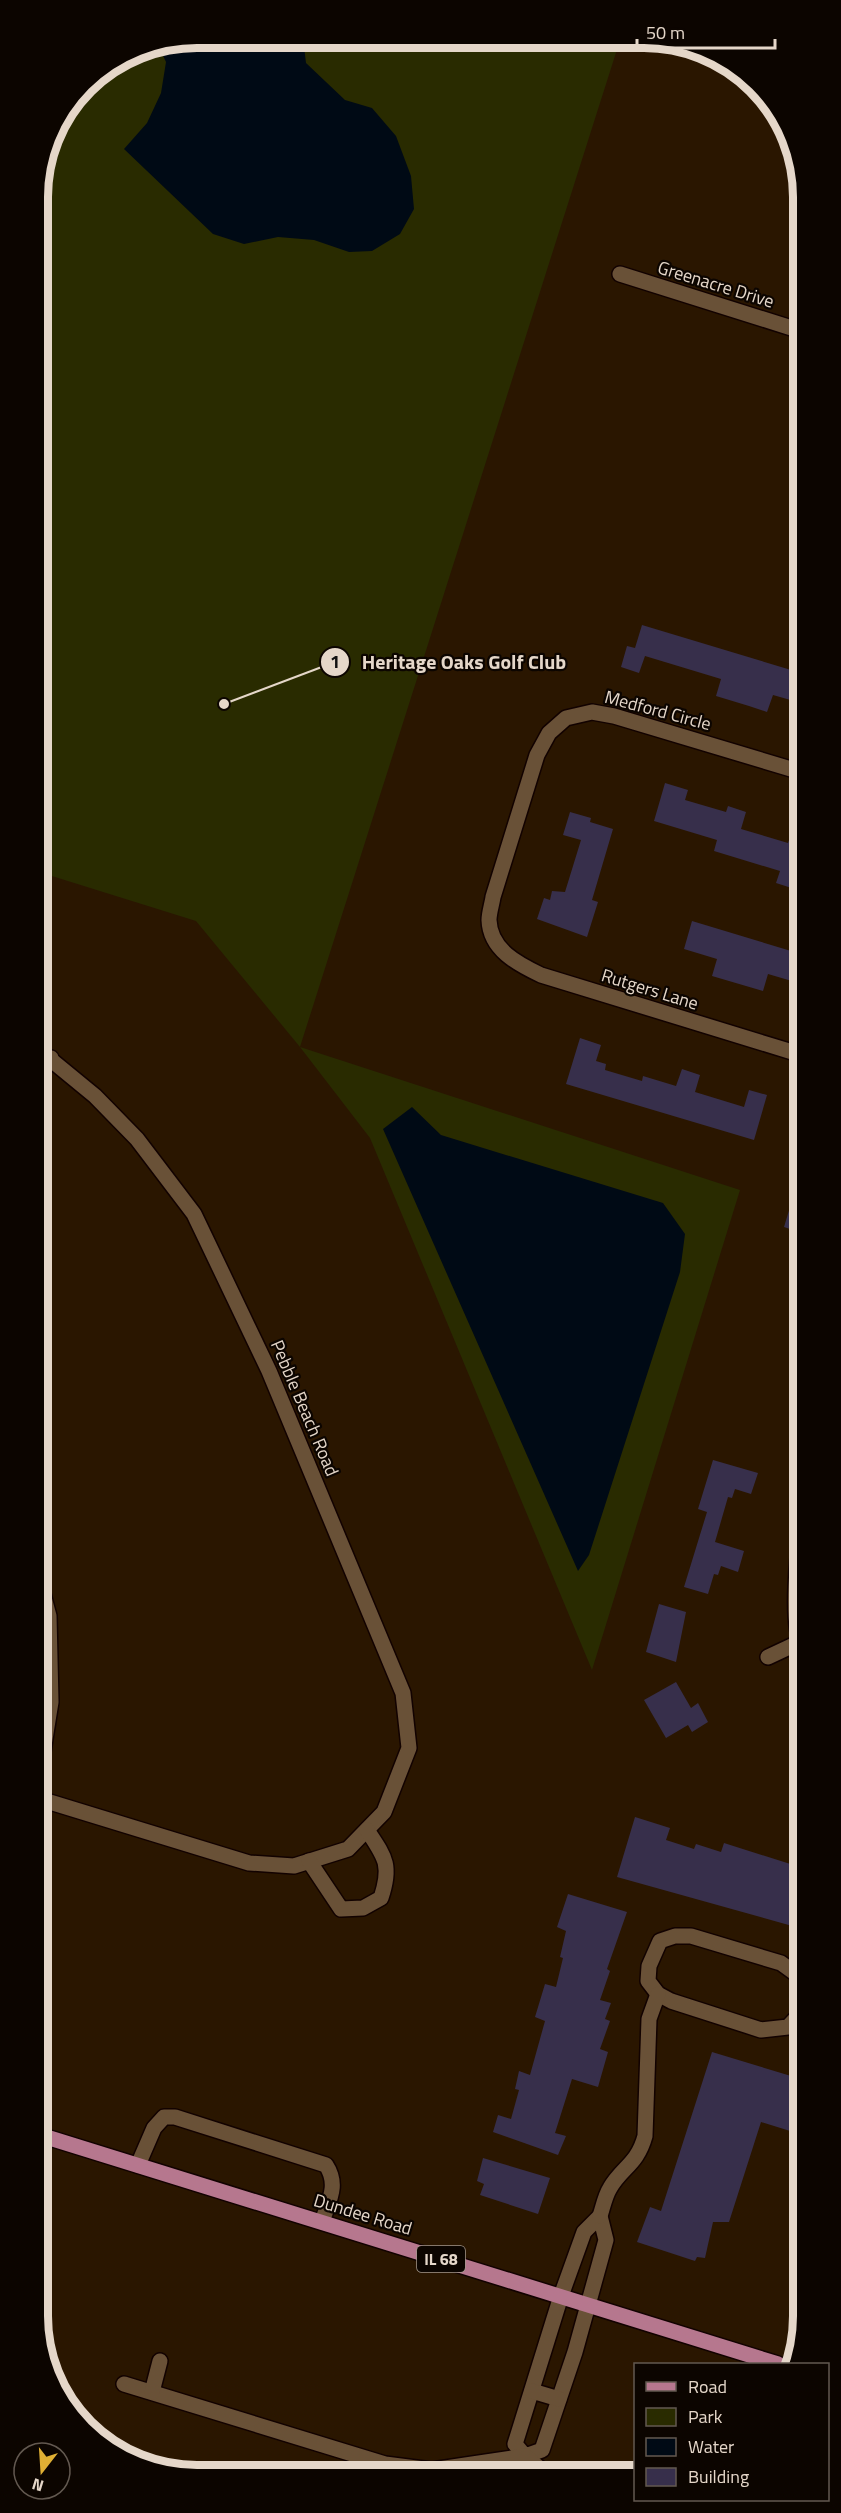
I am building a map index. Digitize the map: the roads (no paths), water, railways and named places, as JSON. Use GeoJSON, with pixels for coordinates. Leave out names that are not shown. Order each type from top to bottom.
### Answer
{"type":"FeatureCollection","features":[{"type":"Feature","properties":{"kind":"main road","name":"Dundee Road"},"geometry":{"type":"LineString","coordinates":[[48,2137],[775,2363]]}},
{"type":"Feature","properties":{"kind":"street","name":"Greenacre Drive"},"geometry":{"type":"LineString","coordinates":[[620,274],[793,328]]}},
{"type":"Feature","properties":{"kind":"street","name":"Medford Circle"},"geometry":{"type":"LineString","coordinates":[[496,944],[489,921],[494,897],[537,755],[549,733],[566,718],[592,712],[614,716],[793,770]]}},
{"type":"Feature","properties":{"kind":"street","name":"Rutgers Lane"},"geometry":{"type":"LineString","coordinates":[[496,944],[514,962],[541,975],[793,1052]]}},
{"type":"Feature","properties":{"kind":"street","name":"Pebble Beach Road"},"geometry":{"type":"LineString","coordinates":[[48,1057],[95,1096],[137,1139],[194,1214],[269,1371],[403,1693],[409,1748],[384,1812],[367,1830],[348,1849],[294,1866],[249,1863],[48,1801]]}},
{"type":"Feature","properties":{"kind":"street"},"geometry":{"type":"LineString","coordinates":[[48,1612],[51,1702],[48,1721]]}},
{"type":"Feature","properties":{"kind":"street"},"geometry":{"type":"LineString","coordinates":[[768,1658],[793,1647]]}},
{"type":"Feature","properties":{"kind":"street"},"geometry":{"type":"LineString","coordinates":[[309,1861],[341,1909],[363,1908],[381,1898],[388,1877],[382,1853],[367,1830]]}},
{"type":"Feature","properties":{"kind":"street"},"geometry":{"type":"LineString","coordinates":[[793,1972],[781,1963],[691,1936],[675,1936],[660,1941],[649,1966],[648,1981],[658,1994],[671,2001],[760,2030],[788,2027],[793,2022]]}},
{"type":"Feature","properties":{"kind":"street"},"geometry":{"type":"LineString","coordinates":[[536,2465],[515,2444],[561,2296],[584,2232],[600,2216],[609,2189],[633,2163],[641,2150],[645,2136],[649,2019],[658,1994]]}},
{"type":"Feature","properties":{"kind":"street"},"geometry":{"type":"LineString","coordinates":[[138,2165],[154,2128],[164,2117],[186,2121],[326,2165],[333,2176],[334,2186],[322,2222]]}},
{"type":"Feature","properties":{"kind":"street"},"geometry":{"type":"LineString","coordinates":[[465,2465],[525,2456],[542,2450],[575,2352],[606,2240],[600,2216]]}},
{"type":"Feature","properties":{"kind":"street"},"geometry":{"type":"LineString","coordinates":[[152,2392],[160,2361]]}},
{"type":"Feature","properties":{"kind":"street"},"geometry":{"type":"LineString","coordinates":[[124,2384],[393,2465]]}},
{"type":"Feature","properties":{"kind":"street"},"geometry":{"type":"LineString","coordinates":[[532,2391],[559,2399]]}},
{"type":"Feature","properties":{"kind":"water"},"geometry":{"type":"Polygon","coordinates":[[[304,48],[306,63],[345,100],[372,108],[396,136],[411,176],[414,209],[400,234],[372,251],[349,252],[314,240],[278,237],[244,244],[213,234],[124,149],[147,123],[161,93],[166,62],[161,52],[178,49],[304,48]]]}},
{"type":"Feature","properties":{"kind":"water"},"geometry":{"type":"Polygon","coordinates":[[[412,1107],[441,1135],[663,1203],[685,1234],[680,1272],[589,1555],[578,1571],[383,1129],[412,1107]]]}},
{"type":"Feature","properties":{"kind":"place","name":"Heritage Oaks Golf Club"},"geometry":{"type":"Point","coordinates":[224,704]}}]}
